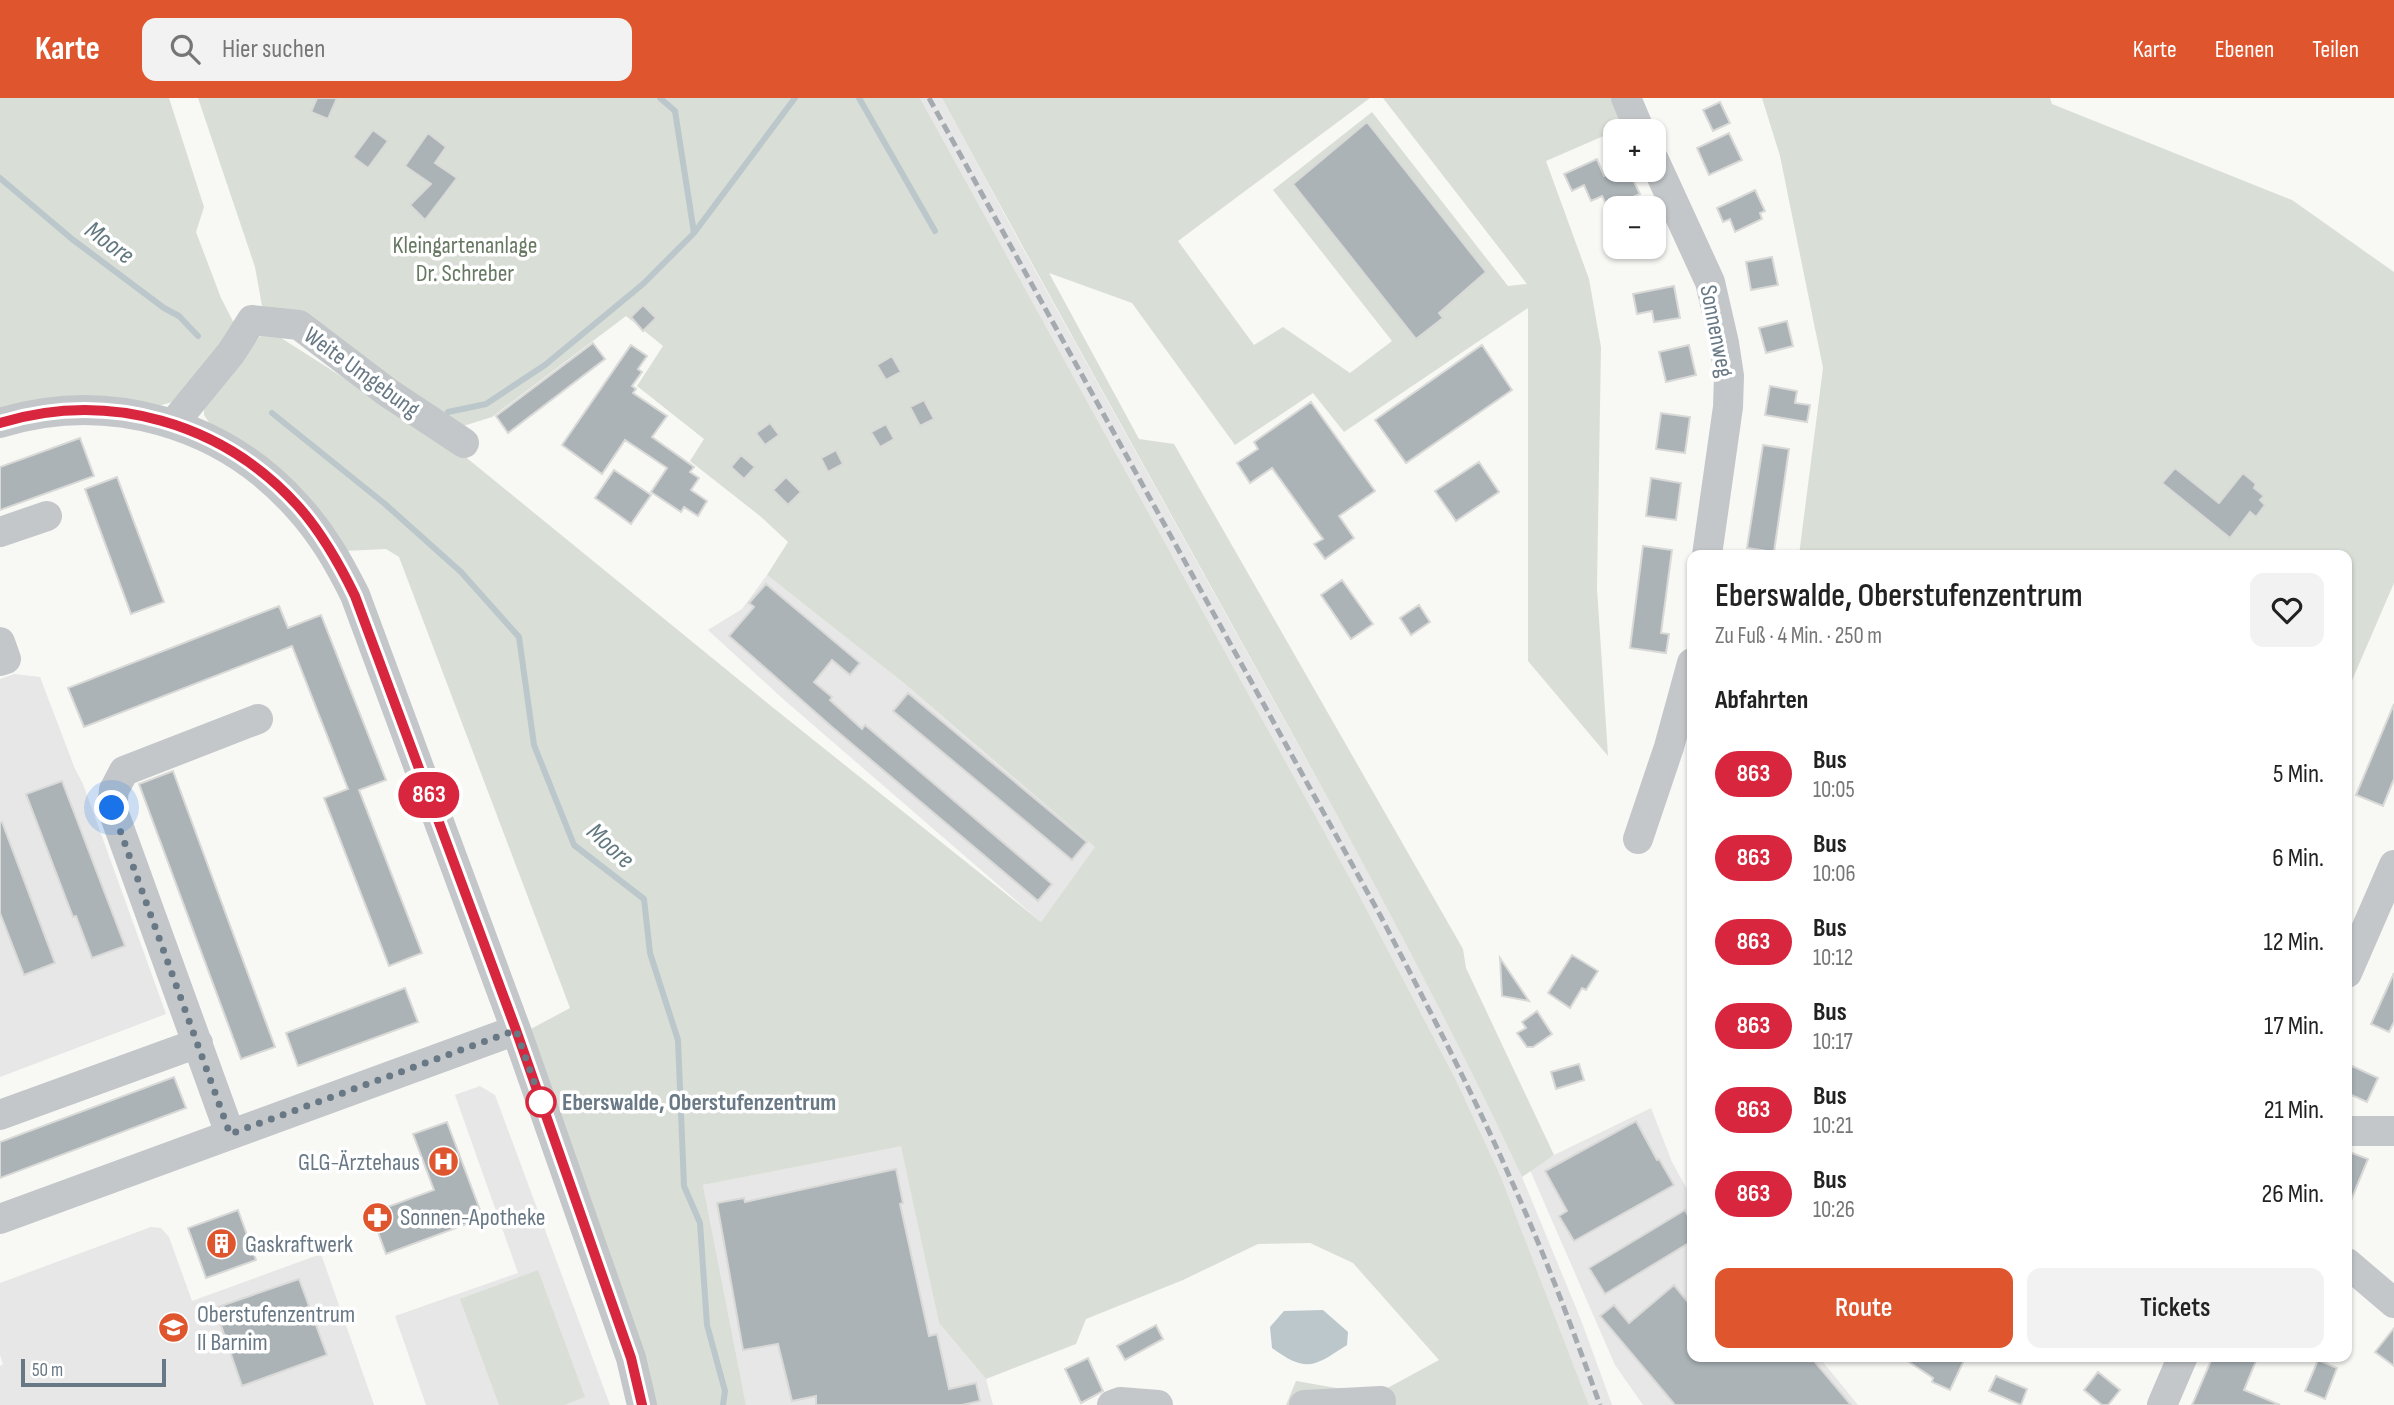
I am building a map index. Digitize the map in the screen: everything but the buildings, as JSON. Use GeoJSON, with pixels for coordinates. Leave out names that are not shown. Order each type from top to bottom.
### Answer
{"type":"FeatureCollection","features":[{"type":"Feature","properties":{"kind":"street"},"geometry":{"type":"LineString","coordinates":[[1626,98],[1635,119]]}},
{"type":"Feature","properties":{"kind":"street","name":"Sonnenweg"},"geometry":{"type":"LineString","coordinates":[[1664,182],[1710,282],[1729,376],[1728,407],[1708,550]]}},
{"type":"Feature","properties":{"kind":"street","name":"Weite Umgebung"},"geometry":{"type":"LineString","coordinates":[[173,424],[231,353],[252,320],[299,325],[387,392],[464,443]]}},
{"type":"Feature","properties":{"kind":"street"},"geometry":{"type":"LineString","coordinates":[[0,423],[22,416],[90,409],[137,414],[173,424],[228,447],[267,477],[297,505],[339,562],[355,596],[516,1030],[631,1358],[642,1405]]}},
{"type":"Feature","properties":{"kind":"street"},"geometry":{"type":"LineString","coordinates":[[0,533],[47,516]]}},
{"type":"Feature","properties":{"kind":"street"},"geometry":{"type":"LineString","coordinates":[[0,642],[6,659],[0,661]]}},
{"type":"Feature","properties":{"kind":"street"},"geometry":{"type":"LineString","coordinates":[[1638,839],[1669,747],[1687,681]]}},
{"type":"Feature","properties":{"kind":"street"},"geometry":{"type":"LineString","coordinates":[[230,1134],[112,808],[114,790],[124,771],[258,719]]}},
{"type":"Feature","properties":{"kind":"street"},"geometry":{"type":"LineString","coordinates":[[2352,962],[2394,865]]}},
{"type":"Feature","properties":{"kind":"street"},"geometry":{"type":"LineString","coordinates":[[0,1219],[516,1030]]}},
{"type":"Feature","properties":{"kind":"street"},"geometry":{"type":"LineString","coordinates":[[0,1115],[198,1043]]}},
{"type":"Feature","properties":{"kind":"street"},"geometry":{"type":"LineString","coordinates":[[2352,1131],[2394,1131]]}},
{"type":"Feature","properties":{"kind":"street"},"geometry":{"type":"LineString","coordinates":[[2352,1267],[2394,1303]]}},
{"type":"Feature","properties":{"kind":"street"},"geometry":{"type":"LineString","coordinates":[[2162,1405],[2180,1362]]}},
{"type":"Feature","properties":{"kind":"street"},"geometry":{"type":"LineString","coordinates":[[1304,1405],[1381,1401]]}},
{"type":"Feature","properties":{"kind":"street"},"geometry":{"type":"LineString","coordinates":[[1112,1405],[1120,1402],[1158,1405]]}},
{"type":"Feature","properties":{"kind":"shaded area"},"geometry":{"type":"Polygon","coordinates":[[[920,98],[942,98],[1382,896],[1473,1072],[1522,1177],[1581,1320],[1612,1405],[1589,1405],[1501,1177],[1456,1080],[1358,893],[920,98]]]}},
{"type":"Feature","properties":{"kind":"shaded area"},"geometry":{"type":"Polygon","coordinates":[[[767,575],[905,684],[1096,847],[1041,922],[782,698],[708,630],[742,609],[767,575]]]}},
{"type":"Feature","properties":{"kind":"shaded area"},"geometry":{"type":"Polygon","coordinates":[[[14,674],[40,677],[83,784],[166,1014],[0,1077],[0,679],[14,674]]]}},
{"type":"Feature","properties":{"kind":"shaded area","name":"Oberstufenzentrum II Barnim"},"geometry":{"type":"Polygon","coordinates":[[[480,1086],[495,1095],[610,1405],[426,1405],[395,1316],[518,1273],[455,1095],[480,1086]]]}},
{"type":"Feature","properties":{"kind":"shaded area"},"geometry":{"type":"Polygon","coordinates":[[[1651,1108],[1672,1162],[1687,1189],[1687,1362],[1823,1362],[1858,1405],[1643,1405],[1615,1365],[1530,1170],[1554,1155],[1651,1108]]]}},
{"type":"Feature","properties":{"kind":"shaded area"},"geometry":{"type":"Polygon","coordinates":[[[902,1145],[939,1323],[986,1379],[993,1405],[746,1405],[703,1185],[902,1145]]]}},
{"type":"Feature","properties":{"kind":"shaded area","name":"Oberstufenzentrum II Barnim"},"geometry":{"type":"Polygon","coordinates":[[[151,1227],[161,1228],[169,1237],[192,1301],[321,1254],[374,1405],[0,1405],[0,1366],[3,1364],[0,1355],[0,1283],[151,1227]]]}},
{"type":"Feature","properties":{"kind":"shaded area"},"geometry":{"type":"Polygon","coordinates":[[[1323,1310],[1348,1332],[1347,1345],[1310,1364],[1294,1361],[1272,1348],[1270,1327],[1284,1311],[1323,1310]]]}},
{"type":"Feature","properties":{"kind":"green space"},"geometry":{"type":"Polygon","coordinates":[[[0,98],[169,98],[204,207],[196,232],[221,298],[239,333],[176,401],[158,406],[0,410],[0,98]]]}},
{"type":"Feature","properties":{"kind":"green space","name":"Kleingartenanlage Dr. Schreber"},"geometry":{"type":"Polygon","coordinates":[[[198,98],[920,98],[1358,893],[1456,1080],[1501,1177],[1589,1405],[1286,1405],[1296,1381],[1354,1391],[1382,1391],[1439,1360],[1353,1263],[1310,1243],[1258,1244],[1183,1280],[1086,1319],[1076,1344],[986,1379],[939,1323],[901,1146],[703,1185],[746,1405],[651,1405],[527,1031],[570,1008],[399,557],[386,549],[344,551],[210,424],[204,415],[204,407],[243,356],[264,332],[278,336],[457,450],[1041,922],[1095,847],[905,684],[767,575],[788,542],[760,516],[690,461],[704,439],[637,386],[663,346],[626,316],[492,417],[460,427],[277,312],[262,306],[255,267],[198,98]]]}},
{"type":"Feature","properties":{"kind":"green space"},"geometry":{"type":"Polygon","coordinates":[[[942,98],[1370,98],[1178,241],[1254,345],[1283,327],[1350,373],[1392,341],[1273,190],[1372,112],[1508,286],[1527,284],[1383,98],[1616,98],[1620,119],[1603,119],[1603,136],[1546,161],[1589,279],[1601,347],[1597,588],[1608,756],[1528,661],[1528,308],[1344,432],[1313,393],[1235,445],[1132,303],[1049,273],[1139,439],[1174,444],[1463,949],[1466,968],[1554,1155],[1522,1177],[1462,1052],[1366,868],[942,98]]]}},
{"type":"Feature","properties":{"kind":"green space"},"geometry":{"type":"Polygon","coordinates":[[[1762,98],[2050,98],[2052,104],[2292,200],[2394,272],[2394,583],[2352,680],[2352,550],[1800,550],[1823,368],[1780,156],[1762,98]]]}},
{"type":"Feature","properties":{"kind":"green space"},"geometry":{"type":"Polygon","coordinates":[[[538,1270],[585,1397],[564,1405],[499,1405],[460,1299],[538,1270]]]}},
{"type":"Feature","properties":{"kind":"waterway"},"geometry":{"type":"LineString","coordinates":[[448,412],[486,404],[545,365],[643,284],[694,233],[675,111],[660,98]]}},
{"type":"Feature","properties":{"kind":"waterway"},"geometry":{"type":"LineString","coordinates":[[694,233],[795,98]]}},
{"type":"Feature","properties":{"kind":"waterway"},"geometry":{"type":"LineString","coordinates":[[859,98],[935,231]]}},
{"type":"Feature","properties":{"kind":"waterway","name":"Moore"},"geometry":{"type":"LineString","coordinates":[[0,178],[72,239],[164,308],[179,316],[198,336]]}},
{"type":"Feature","properties":{"kind":"waterway","name":"Moore"},"geometry":{"type":"LineString","coordinates":[[272,413],[385,504],[461,572],[519,637],[534,745],[574,845],[644,899],[650,953],[678,1040],[684,1186],[700,1223],[707,1325],[725,1391],[723,1405]]}},
{"type":"Feature","properties":{"kind":"railway"},"geometry":{"type":"LineString","coordinates":[[929,98],[1380,915],[1431,1014],[1524,1209],[1600,1405]]}},
{"type":"Feature","properties":{"kind":"bus line","name":"863"},"geometry":{"type":"LineString","coordinates":[[0,423],[22,416],[90,409],[137,414],[173,424],[228,447],[267,477],[297,505],[325,540],[355,596],[506,1004],[631,1358],[642,1405]]}},
{"type":"Feature","properties":{"kind":"place","name":"Eberswalde, Oberstufenzentrum"},"geometry":{"type":"Point","coordinates":[541,1102]}},
{"type":"Feature","properties":{"kind":"place","name":"GLG-Ärztehaus"},"geometry":{"type":"Point","coordinates":[443,1162]}},
{"type":"Feature","properties":{"kind":"place","name":"Sonnen-Apotheke"},"geometry":{"type":"Point","coordinates":[377,1217]}},
{"type":"Feature","properties":{"kind":"place","name":"Gaskraftwerk"},"geometry":{"type":"Point","coordinates":[222,1244]}},
{"type":"Feature","properties":{"kind":"place","name":"Oberstufenzentrum II Barnim"},"geometry":{"type":"Point","coordinates":[174,1328]}},
{"type":"Feature","properties":{"kind":"route"},"geometry":{"type":"LineString","coordinates":[[112,808],[230,1134],[516,1030],[541,1102]]}}]}
